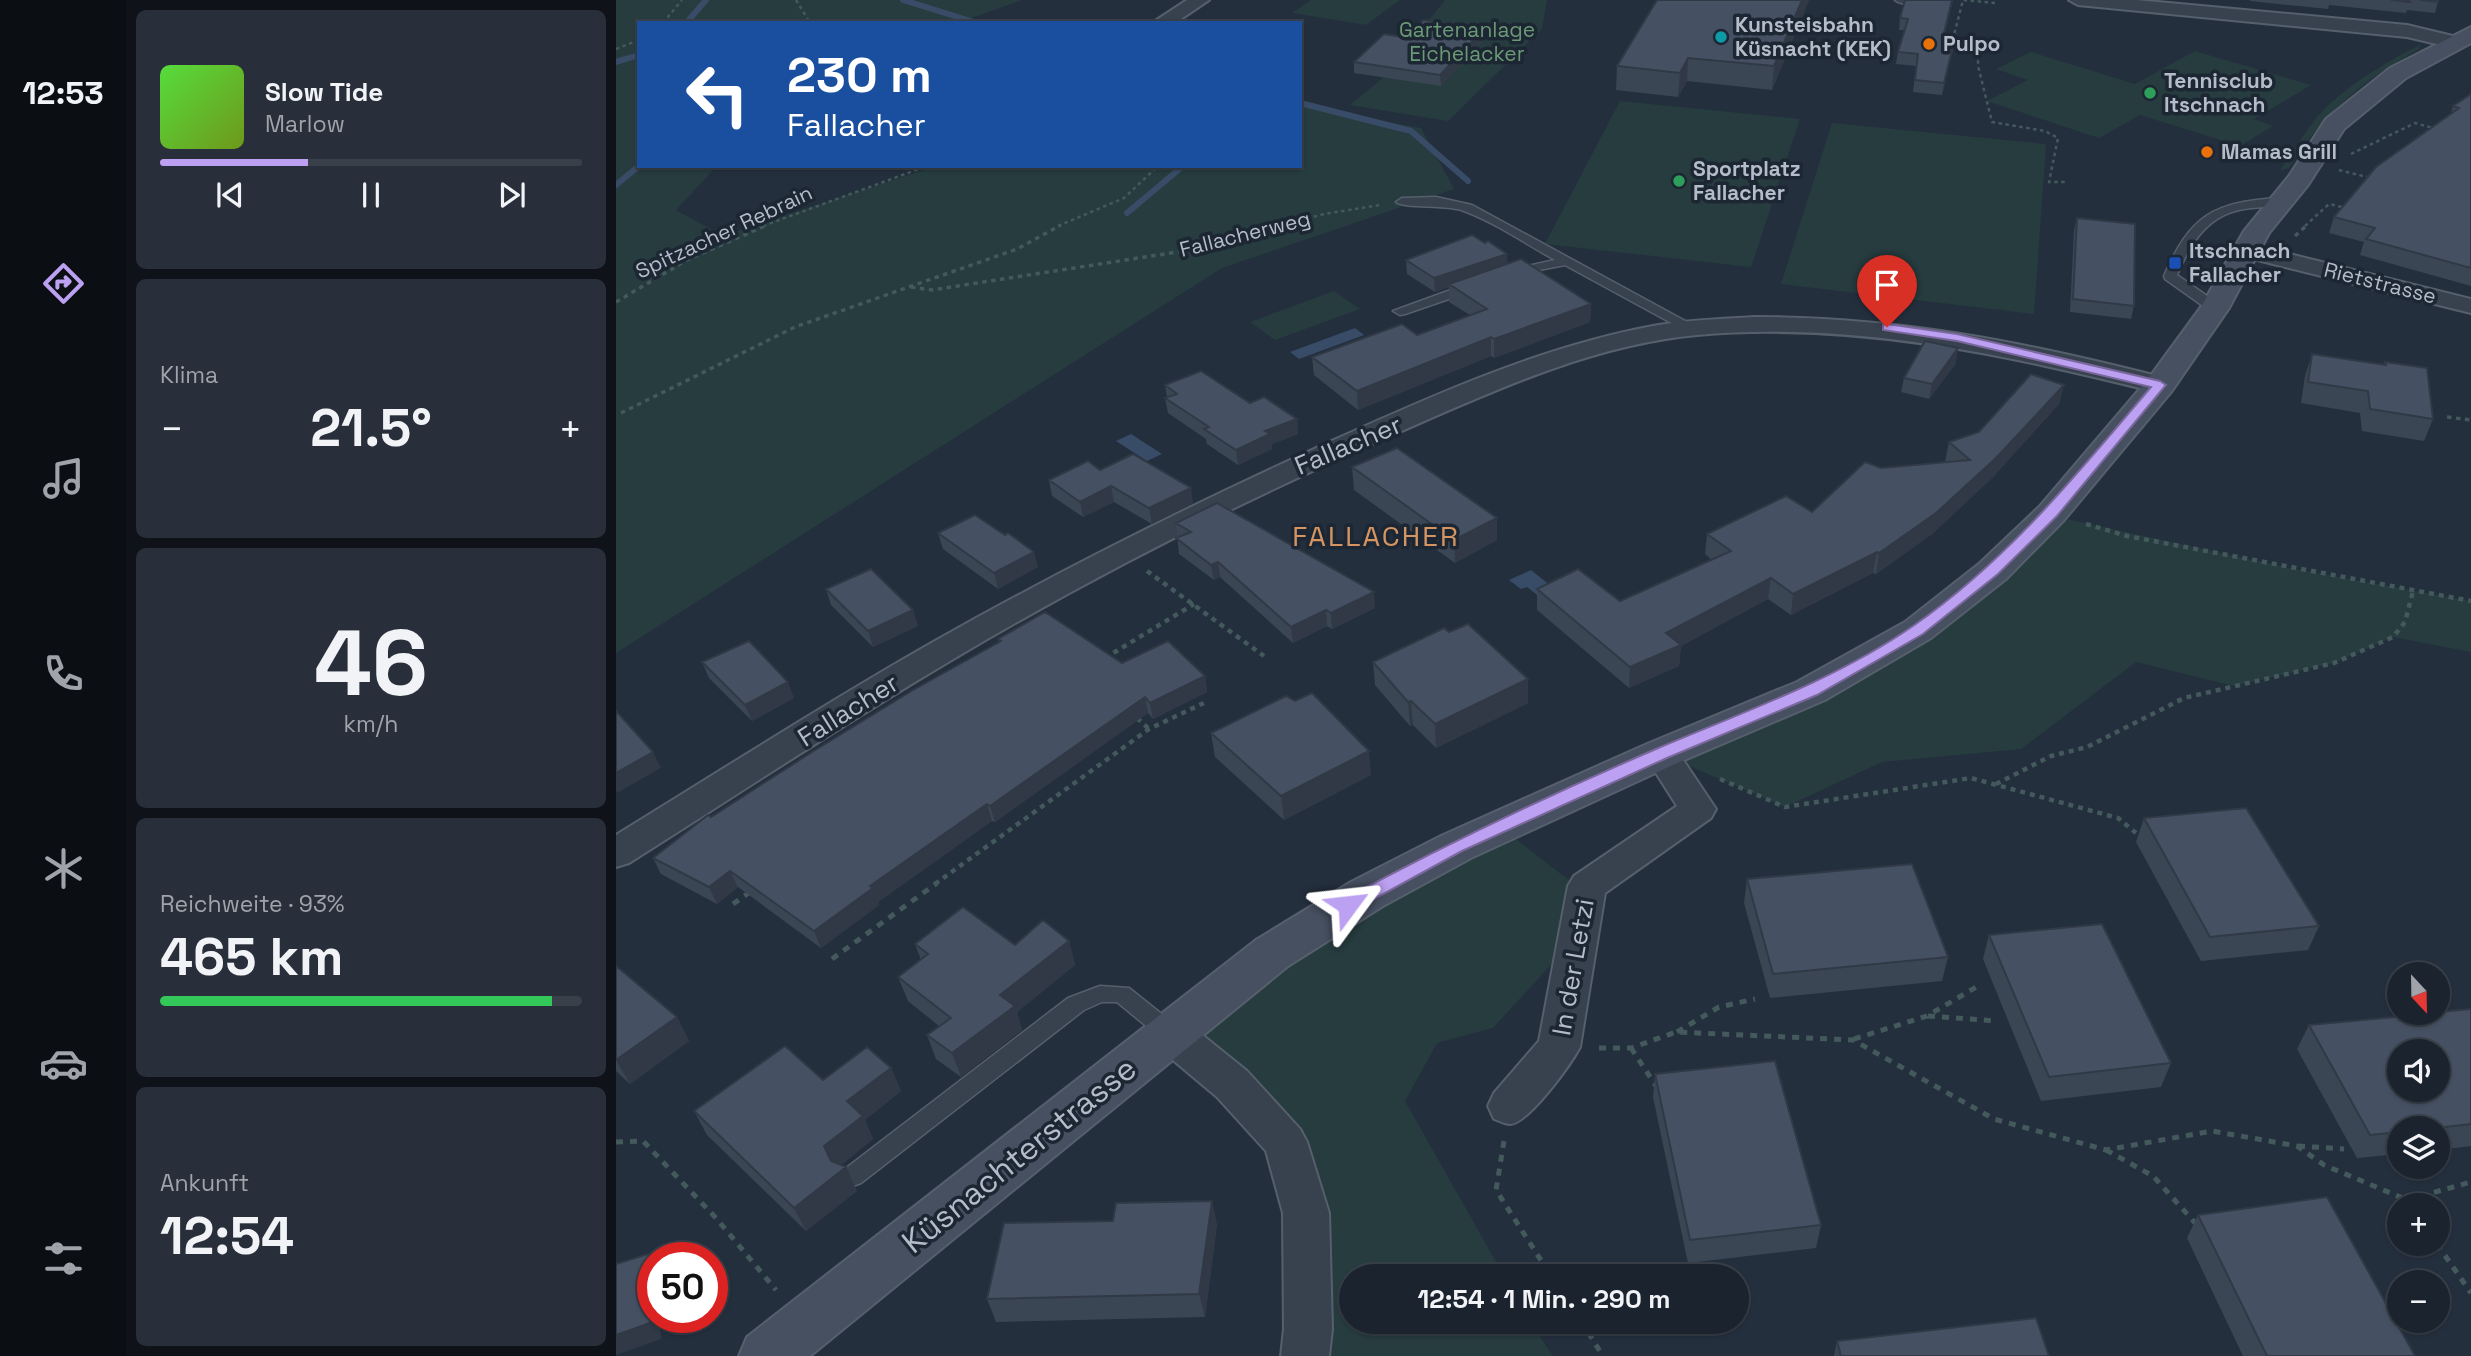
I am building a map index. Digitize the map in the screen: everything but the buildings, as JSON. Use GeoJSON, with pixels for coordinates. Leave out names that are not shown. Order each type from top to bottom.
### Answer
{"type":"FeatureCollection","features":[{"type":"Feature","properties":{"kind":"main road","name":"Küsnachterstrasse"},"geometry":{"type":"LineString","coordinates":[[767,1356],[1272,953],[1367,894],[1456,847],[1661,754],[1811,691],[1918,630],[1993,571],[2052,513],[2160,385],[2215,308],[2249,251],[2257,231],[2313,158],[2335,124],[2377,88],[2406,68],[2462,38]]}},
{"type":"Feature","properties":{"kind":"street"},"geometry":{"type":"LineString","coordinates":[[1164,21],[1200,0]]}},
{"type":"Feature","properties":{"kind":"street"},"geometry":{"type":"LineString","coordinates":[[2078,0],[2462,38]]}},
{"type":"Feature","properties":{"kind":"street","name":"Rietstrasse"},"geometry":{"type":"LineString","coordinates":[[2249,251],[2471,306]]}},
{"type":"Feature","properties":{"kind":"street","name":"Fallacher"},"geometry":{"type":"LineString","coordinates":[[616,853],[944,650],[1121,552],[1305,463],[1546,361],[1609,342],[1691,328],[1816,324],[1887,327],[1969,340],[2160,385]]}},
{"type":"Feature","properties":{"kind":"street","name":"In der Letzi"},"geometry":{"type":"LineString","coordinates":[[1509,1106],[1559,1047],[1587,886],[1698,809],[1661,754]]}},
{"type":"Feature","properties":{"kind":"street"},"geometry":{"type":"LineString","coordinates":[[1170,1033],[1232,1084],[1285,1143],[1306,1213],[1313,1347]]}},
{"type":"Feature","properties":{"kind":"lane"},"geometry":{"type":"LineString","coordinates":[[1900,0],[1916,0]]}},
{"type":"Feature","properties":{"kind":"lane"},"geometry":{"type":"LineString","coordinates":[[1402,202],[1436,201],[1468,208],[1691,328]]}},
{"type":"Feature","properties":{"kind":"lane"},"geometry":{"type":"LineString","coordinates":[[2215,308],[2169,276],[2175,263],[2205,220],[2245,204],[2278,202]]}},
{"type":"Feature","properties":{"kind":"lane"},"geometry":{"type":"LineString","coordinates":[[1400,310],[1523,270],[1568,261]]}},
{"type":"Feature","properties":{"kind":"lane"},"geometry":{"type":"LineString","coordinates":[[853,1176],[1076,1004],[1100,995],[1121,994],[1170,1033]]}},
{"type":"Feature","properties":{"kind":"path"},"geometry":{"type":"LineString","coordinates":[[665,21],[682,0]]}},
{"type":"Feature","properties":{"kind":"path"},"geometry":{"type":"LineString","coordinates":[[796,0],[809,21]]}},
{"type":"Feature","properties":{"kind":"path"},"geometry":{"type":"LineString","coordinates":[[1996,3],[1963,0],[1953,39],[1978,47],[1978,66],[1992,122],[2045,131],[2058,138],[2049,182],[2065,182]]}},
{"type":"Feature","properties":{"kind":"path"},"geometry":{"type":"LineString","coordinates":[[616,49],[637,41]]}},
{"type":"Feature","properties":{"kind":"path"},"geometry":{"type":"LineString","coordinates":[[2313,158],[2341,158],[2415,123],[2438,129]]}},
{"type":"Feature","properties":{"kind":"path"},"geometry":{"type":"LineString","coordinates":[[2313,158],[2377,179]]}},
{"type":"Feature","properties":{"kind":"path","name":"Spitzacher Rebrain"},"geometry":{"type":"LineString","coordinates":[[616,302],[683,264],[730,242],[825,202],[921,168]]}},
{"type":"Feature","properties":{"kind":"path"},"geometry":{"type":"LineString","coordinates":[[621,412],[795,327],[1017,249],[1062,224],[1124,198],[1156,168]]}},
{"type":"Feature","properties":{"kind":"path","name":"Fallacherweg"},"geometry":{"type":"LineString","coordinates":[[911,287],[932,290],[1193,250],[1324,214],[1402,202]]}},
{"type":"Feature","properties":{"kind":"path"},"geometry":{"type":"LineString","coordinates":[[2286,259],[2292,239],[2329,204],[2355,210]]}},
{"type":"Feature","properties":{"kind":"path"},"geometry":{"type":"LineString","coordinates":[[2447,417],[2471,420]]}},
{"type":"Feature","properties":{"kind":"path"},"geometry":{"type":"LineString","coordinates":[[2079,522],[2127,536],[2471,601]]}},
{"type":"Feature","properties":{"kind":"path"},"geometry":{"type":"LineString","coordinates":[[1121,552],[1264,656]]}},
{"type":"Feature","properties":{"kind":"path"},"geometry":{"type":"LineString","coordinates":[[1996,785],[2051,756],[2087,747],[2183,698],[2334,663],[2393,637],[2405,622],[2413,591]]}},
{"type":"Feature","properties":{"kind":"path"},"geometry":{"type":"LineString","coordinates":[[1094,666],[1194,604]]}},
{"type":"Feature","properties":{"kind":"path"},"geometry":{"type":"LineString","coordinates":[[832,959],[1149,729],[1208,701]]}},
{"type":"Feature","properties":{"kind":"path"},"geometry":{"type":"LineString","coordinates":[[1130,713],[1149,729]]}},
{"type":"Feature","properties":{"kind":"path"},"geometry":{"type":"LineString","coordinates":[[1661,754],[1785,807],[1971,778],[2118,818],[2136,833]]}},
{"type":"Feature","properties":{"kind":"path"},"geometry":{"type":"LineString","coordinates":[[733,904],[755,888]]}},
{"type":"Feature","properties":{"kind":"path"},"geometry":{"type":"LineString","coordinates":[[1676,1032],[1853,1040],[1927,1016],[1978,986]]}},
{"type":"Feature","properties":{"kind":"path"},"geometry":{"type":"LineString","coordinates":[[1559,1047],[1631,1048],[1676,1032],[1719,1007],[1755,999]]}},
{"type":"Feature","properties":{"kind":"path"},"geometry":{"type":"LineString","coordinates":[[1927,1016],[1996,1021]]}},
{"type":"Feature","properties":{"kind":"path"},"geometry":{"type":"LineString","coordinates":[[1853,1040],[1994,1119],[2106,1150],[2153,1176],[2197,1225]]}},
{"type":"Feature","properties":{"kind":"path"},"geometry":{"type":"LineString","coordinates":[[1631,1048],[1656,1086]]}},
{"type":"Feature","properties":{"kind":"path"},"geometry":{"type":"LineString","coordinates":[[1509,1106],[1496,1191],[1543,1264]]}},
{"type":"Feature","properties":{"kind":"path"},"geometry":{"type":"LineString","coordinates":[[2106,1150],[2211,1131],[2297,1146],[2344,1149]]}},
{"type":"Feature","properties":{"kind":"path"},"geometry":{"type":"LineString","coordinates":[[616,1142],[643,1141],[716,1218],[779,1294]]}},
{"type":"Feature","properties":{"kind":"path"},"geometry":{"type":"LineString","coordinates":[[2297,1146],[2324,1165],[2387,1193]]}},
{"type":"Feature","properties":{"kind":"path"},"geometry":{"type":"LineString","coordinates":[[2439,1193],[2471,1182]]}},
{"type":"Feature","properties":{"kind":"path"},"geometry":{"type":"LineString","coordinates":[[2445,1256],[2471,1293]]}},
{"type":"Feature","properties":{"kind":"path"},"geometry":{"type":"LineString","coordinates":[[1589,1334],[1603,1356]]}},
{"type":"Feature","properties":{"kind":"green space"},"geometry":{"type":"Polygon","coordinates":[[[616,0],[1022,0],[964,21],[637,21],[637,168],[715,168],[676,210],[723,236],[930,168],[1302,168],[1302,106],[1421,128],[1454,189],[1222,268],[616,653],[616,0]]]}},
{"type":"Feature","properties":{"kind":"green space"},"geometry":{"type":"Polygon","coordinates":[[[1311,0],[1400,0],[1366,25],[1292,13],[1311,0]]]}},
{"type":"Feature","properties":{"kind":"green space","name":"Gartenanlage Eichelacker"},"geometry":{"type":"Polygon","coordinates":[[[1445,0],[1547,0],[1542,29],[1448,121],[1350,105],[1423,45],[1411,42],[1445,0]]]}},
{"type":"Feature","properties":{"kind":"green space"},"geometry":{"type":"Polygon","coordinates":[[[2421,44],[2419,49],[2380,73],[2346,100],[2316,131],[2289,168],[2280,170],[2313,122],[2341,94],[2393,59],[2421,44]]]}},
{"type":"Feature","properties":{"kind":"green space","name":"Tennisclub Itschnach"},"geometry":{"type":"Polygon","coordinates":[[[2195,51],[2311,85],[2254,119],[2273,126],[2240,146],[2140,115],[2099,138],[1987,101],[2028,80],[1996,69],[2031,52],[2135,84],[2195,51]]]}},
{"type":"Feature","properties":{"kind":"green space","name":"Sportplatz Fallacher"},"geometry":{"type":"Polygon","coordinates":[[[1620,101],[1800,119],[1751,267],[1545,244],[1620,101]]]}},
{"type":"Feature","properties":{"kind":"green space"},"geometry":{"type":"Polygon","coordinates":[[[1832,123],[2046,144],[2034,314],[1781,284],[1832,123]]]}},
{"type":"Feature","properties":{"kind":"green space"},"geometry":{"type":"Polygon","coordinates":[[[1334,291],[1360,309],[1275,340],[1250,322],[1334,291]]]}},
{"type":"Feature","properties":{"kind":"green space"},"geometry":{"type":"Polygon","coordinates":[[[2053,516],[2289,568],[2471,601],[2471,652],[2393,637],[2334,663],[2234,686],[2136,662],[2021,749],[1882,762],[1785,807],[1661,754],[1811,691],[2053,516]]]}},
{"type":"Feature","properties":{"kind":"green space"},"geometry":{"type":"Polygon","coordinates":[[[1513,837],[1574,884],[1559,956],[1493,1028],[1437,1043],[1405,1101],[1497,1264],[1339,1264],[1339,1334],[1538,1334],[1553,1356],[1305,1356],[1285,1143],[1170,1033],[1272,953],[1513,837]]]}},
{"type":"Feature","properties":{"kind":"water"},"geometry":{"type":"Polygon","coordinates":[[[1355,328],[1364,335],[1299,359],[1290,352],[1355,328]]]}},
{"type":"Feature","properties":{"kind":"water"},"geometry":{"type":"Polygon","coordinates":[[[1131,434],[1162,454],[1147,461],[1116,441],[1131,434]]]}},
{"type":"Feature","properties":{"kind":"water"},"geometry":{"type":"Polygon","coordinates":[[[1531,570],[1561,594],[1545,601],[1527,587],[1521,589],[1509,580],[1531,570]]]}},
{"type":"Feature","properties":{"kind":"waterway"},"geometry":{"type":"LineString","coordinates":[[688,21],[706,0]]}},
{"type":"Feature","properties":{"kind":"waterway"},"geometry":{"type":"LineString","coordinates":[[903,0],[971,21]]}},
{"type":"Feature","properties":{"kind":"waterway"},"geometry":{"type":"LineString","coordinates":[[616,62],[637,56]]}},
{"type":"Feature","properties":{"kind":"waterway"},"geometry":{"type":"LineString","coordinates":[[1302,104],[1411,131],[1468,181]]}},
{"type":"Feature","properties":{"kind":"waterway"},"geometry":{"type":"LineString","coordinates":[[616,185],[637,168]]}},
{"type":"Feature","properties":{"kind":"waterway"},"geometry":{"type":"LineString","coordinates":[[1127,213],[1181,168]]}},
{"type":"Feature","properties":{"kind":"place","name":"Kunsteisbahn Küsnacht (KEK)"},"geometry":{"type":"Point","coordinates":[1721,37]}},
{"type":"Feature","properties":{"kind":"place","name":"Pulpo"},"geometry":{"type":"Point","coordinates":[1929,44]}},
{"type":"Feature","properties":{"kind":"place","name":"Tennisclub Itschnach"},"geometry":{"type":"Point","coordinates":[2150,93]}},
{"type":"Feature","properties":{"kind":"place","name":"Mamas Grill"},"geometry":{"type":"Point","coordinates":[2207,152]}},
{"type":"Feature","properties":{"kind":"place","name":"Sportplatz Fallacher"},"geometry":{"type":"Point","coordinates":[1679,181]}},
{"type":"Feature","properties":{"kind":"place","name":"Itschnach Fallacher"},"geometry":{"type":"Point","coordinates":[2175,263]}},
{"type":"Feature","properties":{"kind":"district","name":"FALLACHER"},"geometry":{"type":"Point","coordinates":[1376,536]}},
{"type":"Feature","properties":{"kind":"route"},"geometry":{"type":"LineString","coordinates":[[1348,905],[1456,847],[1661,754],[1811,691],[1918,630],[1993,571],[2052,513],[2160,385],[1957,338],[1887,327]]}}]}
